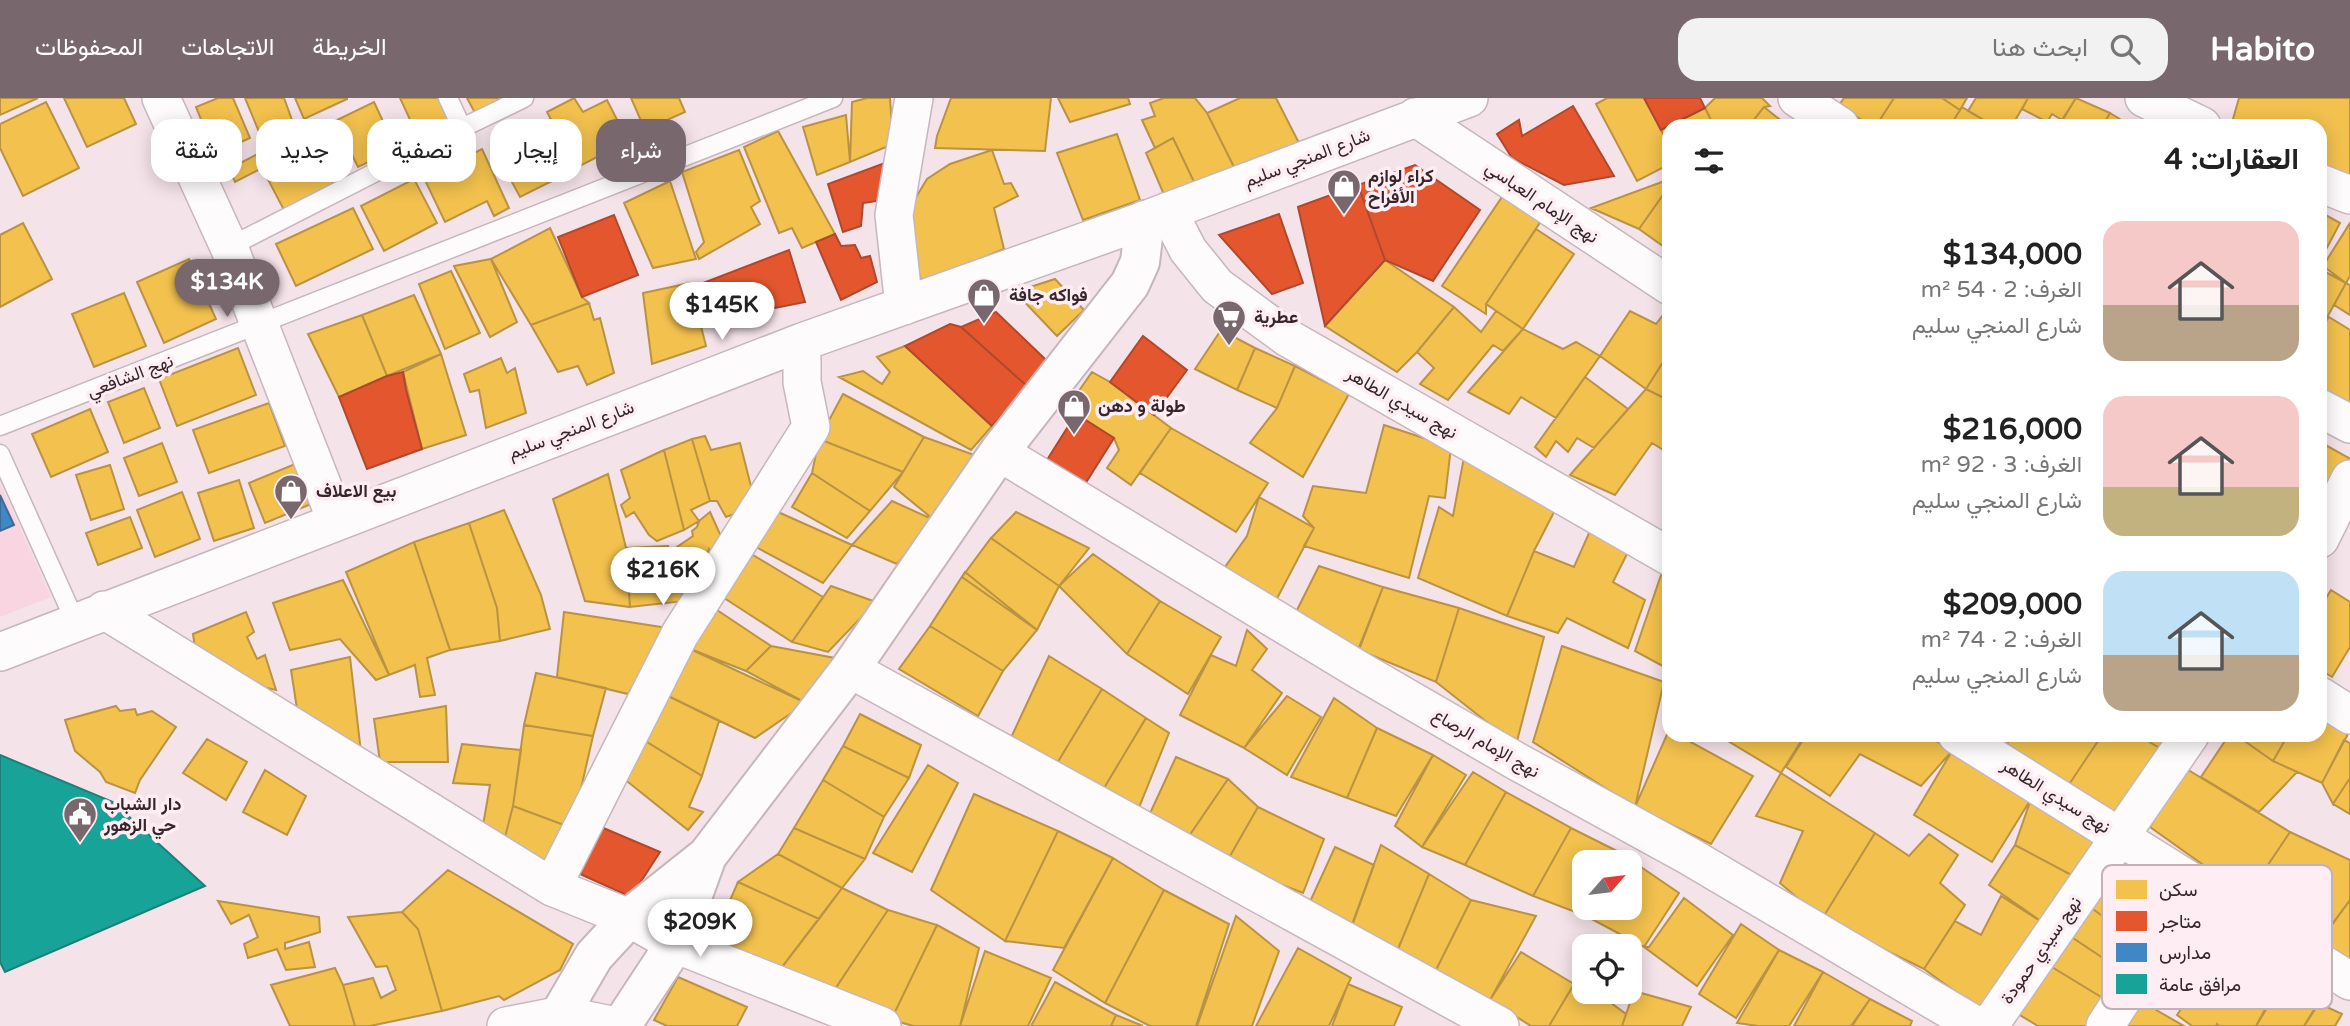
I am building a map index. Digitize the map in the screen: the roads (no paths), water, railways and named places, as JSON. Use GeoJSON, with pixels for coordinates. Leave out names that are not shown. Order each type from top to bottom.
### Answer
{"type":"FeatureCollection","features":[{"type":"Feature","properties":{"kind":"street"},"geometry":{"type":"LineString","coordinates":[[904,306],[894,215],[914,98]]}},
{"type":"Feature","properties":{"kind":"street","name":"شارع المنجي سليم"},"geometry":{"type":"LineString","coordinates":[[0,652],[802,342],[1157,215],[1469,98]]}},
{"type":"Feature","properties":{"kind":"street"},"geometry":{"type":"LineString","coordinates":[[1797,98],[1829,119]]}},
{"type":"Feature","properties":{"kind":"street"},"geometry":{"type":"LineString","coordinates":[[2144,98],[2188,119]]}},
{"type":"Feature","properties":{"kind":"street"},"geometry":{"type":"LineString","coordinates":[[166,100],[261,325],[336,520]]}},
{"type":"Feature","properties":{"kind":"street","name":"نهج الإمام العباسي"},"geometry":{"type":"LineString","coordinates":[[1415,117],[1662,281]]}},
{"type":"Feature","properties":{"kind":"street"},"geometry":{"type":"LineString","coordinates":[[2327,186],[2350,195]]}},
{"type":"Feature","properties":{"kind":"street"},"geometry":{"type":"LineString","coordinates":[[557,1021],[594,956],[629,918],[707,856],[850,669],[999,453],[1130,284],[1157,215]]}},
{"type":"Feature","properties":{"kind":"street","name":"نهج سيدي الطاهر"},"geometry":{"type":"LineString","coordinates":[[1157,215],[1217,286],[1288,338],[1662,553]]}},
{"type":"Feature","properties":{"kind":"street"},"geometry":{"type":"LineString","coordinates":[[552,887],[680,634],[811,427],[802,382],[802,342]]}},
{"type":"Feature","properties":{"kind":"street"},"geometry":{"type":"LineString","coordinates":[[2327,412],[2350,424]]}},
{"type":"Feature","properties":{"kind":"street","name":"نهج الإمام الرصاع"},"geometry":{"type":"LineString","coordinates":[[999,453],[1359,670],[1516,761],[1689,856],[1977,1026]]}},
{"type":"Feature","properties":{"kind":"street"},"geometry":{"type":"LineString","coordinates":[[2327,525],[2350,479]]}},
{"type":"Feature","properties":{"kind":"street"},"geometry":{"type":"LineString","coordinates":[[90,615],[552,887],[629,918],[675,944],[882,1026]]}},
{"type":"Feature","properties":{"kind":"street"},"geometry":{"type":"LineString","coordinates":[[850,669],[1500,1026]]}},
{"type":"Feature","properties":{"kind":"street"},"geometry":{"type":"LineString","coordinates":[[2327,700],[2350,715]]}},
{"type":"Feature","properties":{"kind":"street","name":"نهج سيدي الطاهر"},"geometry":{"type":"LineString","coordinates":[[1968,742],[2167,865]]}},
{"type":"Feature","properties":{"kind":"street","name":"نهج سيدي حمودة"},"geometry":{"type":"LineString","coordinates":[[1989,1026],[2185,742]]}},
{"type":"Feature","properties":{"kind":"street"},"geometry":{"type":"LineString","coordinates":[[621,1026],[675,944],[707,856]]}},
{"type":"Feature","properties":{"kind":"street","name":"نهج سيدي الطاهر"},"geometry":{"type":"LineString","coordinates":[[2332,970],[2350,981]]}},
{"type":"Feature","properties":{"kind":"street"},"geometry":{"type":"LineString","coordinates":[[2105,1026],[2116,1009]]}},
{"type":"Feature","properties":{"kind":"street"},"geometry":{"type":"LineString","coordinates":[[506,1026],[557,1021],[616,1026]]}},
{"type":"Feature","properties":{"kind":"lane"},"geometry":{"type":"LineString","coordinates":[[448,98],[457,119]]}},
{"type":"Feature","properties":{"kind":"lane"},"geometry":{"type":"LineString","coordinates":[[476,121],[524,98]]}},
{"type":"Feature","properties":{"kind":"lane","name":"نهج الشافعي"},"geometry":{"type":"LineString","coordinates":[[0,426],[833,98]]}},
{"type":"Feature","properties":{"kind":"lane"},"geometry":{"type":"LineString","coordinates":[[229,247],[367,176]]}},
{"type":"Feature","properties":{"kind":"lane"},"geometry":{"type":"LineString","coordinates":[[0,454],[90,615]]}},
{"type":"Feature","properties":{"kind":"place","name":"كراء لوازم الأفراح"},"geometry":{"type":"Point","coordinates":[1344,216]}},
{"type":"Feature","properties":{"kind":"place","name":"فواكه جافة"},"geometry":{"type":"Point","coordinates":[984,325]}},
{"type":"Feature","properties":{"kind":"place","name":"عطرية"},"geometry":{"type":"Point","coordinates":[1229,347]}},
{"type":"Feature","properties":{"kind":"place","name":"طولة و دهن"},"geometry":{"type":"Point","coordinates":[1074,436]}},
{"type":"Feature","properties":{"kind":"place","name":"بيع الاعلاف"},"geometry":{"type":"Point","coordinates":[291,521]}},
{"type":"Feature","properties":{"kind":"place","name":"دار الشباب حي الزهور"},"geometry":{"type":"Point","coordinates":[80,844]}}]}
